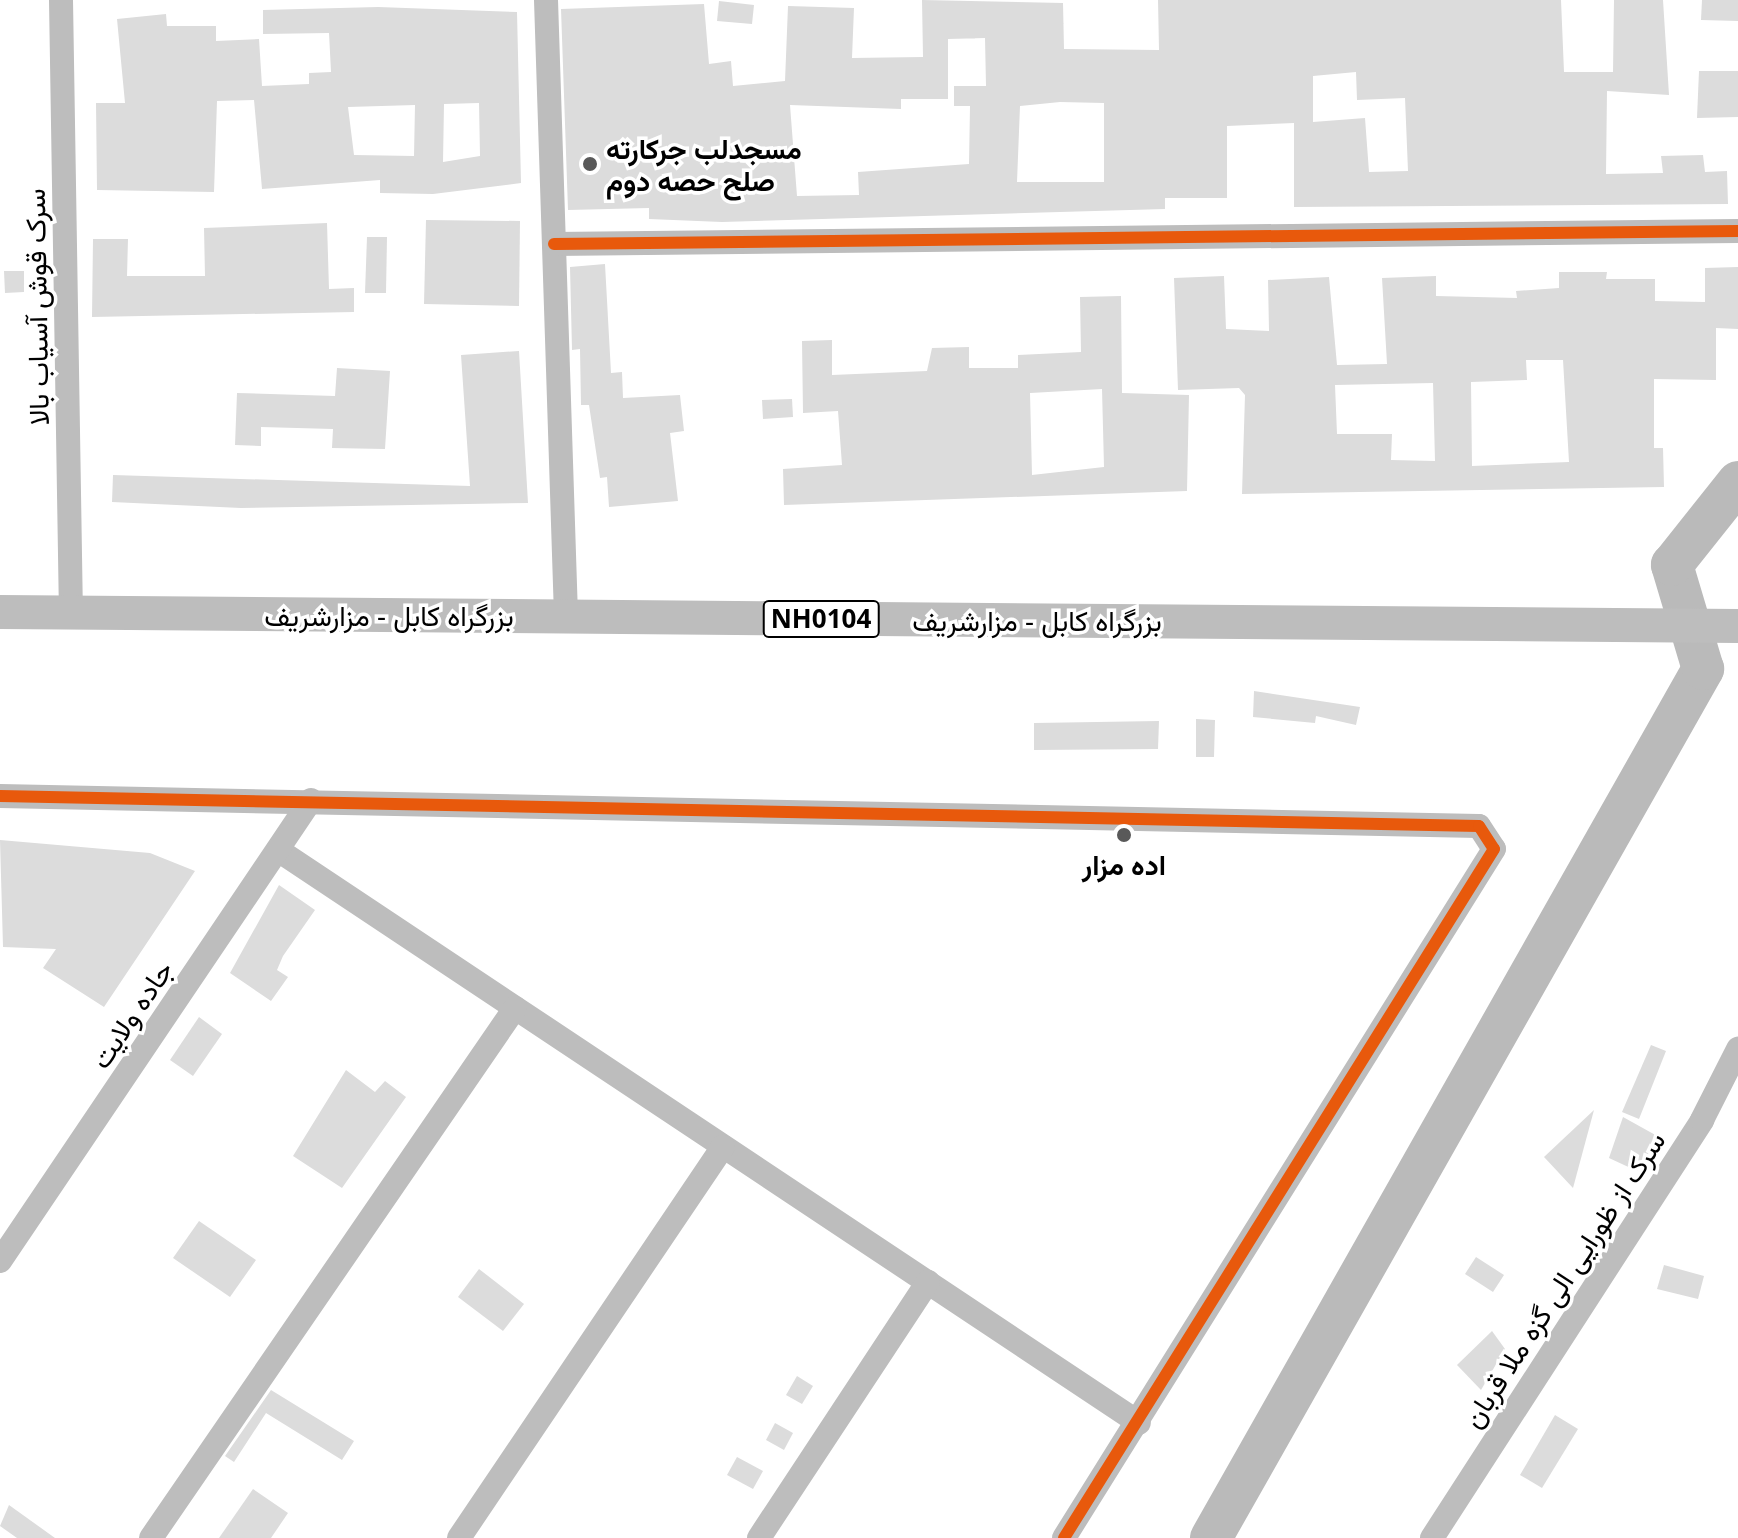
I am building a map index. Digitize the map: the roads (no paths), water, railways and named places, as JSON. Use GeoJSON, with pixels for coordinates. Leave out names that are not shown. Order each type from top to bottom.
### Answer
{"type":"FeatureCollection","features":[{"type":"Feature","properties":{"kind":"highway","name":"بزرگراه کابل - مزارشریف"},"geometry":{"type":"LineString","coordinates":[[0,612],[1738,626]]}},
{"type":"Feature","properties":{"kind":"street","name":"سرک قوش آسیاب بالا"},"geometry":{"type":"LineString","coordinates":[[61,0],[71,613]]}},
{"type":"Feature","properties":{"kind":"street"},"geometry":{"type":"LineString","coordinates":[[546,0],[566,616]]}},
{"type":"Feature","properties":{"kind":"street"},"geometry":{"type":"LineString","coordinates":[[554,244],[1738,231]]}},
{"type":"Feature","properties":{"kind":"street"},"geometry":{"type":"LineString","coordinates":[[0,796],[1479,826],[1494,849],[1139,1423],[1064,1538]]}},
{"type":"Feature","properties":{"kind":"street","name":"جاده ولایت"},"geometry":{"type":"LineString","coordinates":[[0,1261],[311,800]]}},
{"type":"Feature","properties":{"kind":"street"},"geometry":{"type":"LineString","coordinates":[[278,850],[1139,1423]]}},
{"type":"Feature","properties":{"kind":"street"},"geometry":{"type":"LineString","coordinates":[[151,1538],[515,1008]]}},
{"type":"Feature","properties":{"kind":"street","name":"سرک از ظورایی الی گزه ملا قربان"},"geometry":{"type":"LineString","coordinates":[[1432,1538],[1702,1120],[1738,1049]]}},
{"type":"Feature","properties":{"kind":"street"},"geometry":{"type":"LineString","coordinates":[[459,1538],[723,1147]]}},
{"type":"Feature","properties":{"kind":"street"},"geometry":{"type":"LineString","coordinates":[[759,1538],[928,1282]]}},
{"type":"Feature","properties":{"kind":"waterway"},"geometry":{"type":"LineString","coordinates":[[1211,1538],[1703,669],[1672,565],[1738,482]]}},
{"type":"Feature","properties":{"kind":"place","name":"مسجدلب جرکارته صلح حصه دوم"},"geometry":{"type":"Point","coordinates":[590,164]}},
{"type":"Feature","properties":{"kind":"place","name":"اده مزار"},"geometry":{"type":"Point","coordinates":[1124,835]}}]}
